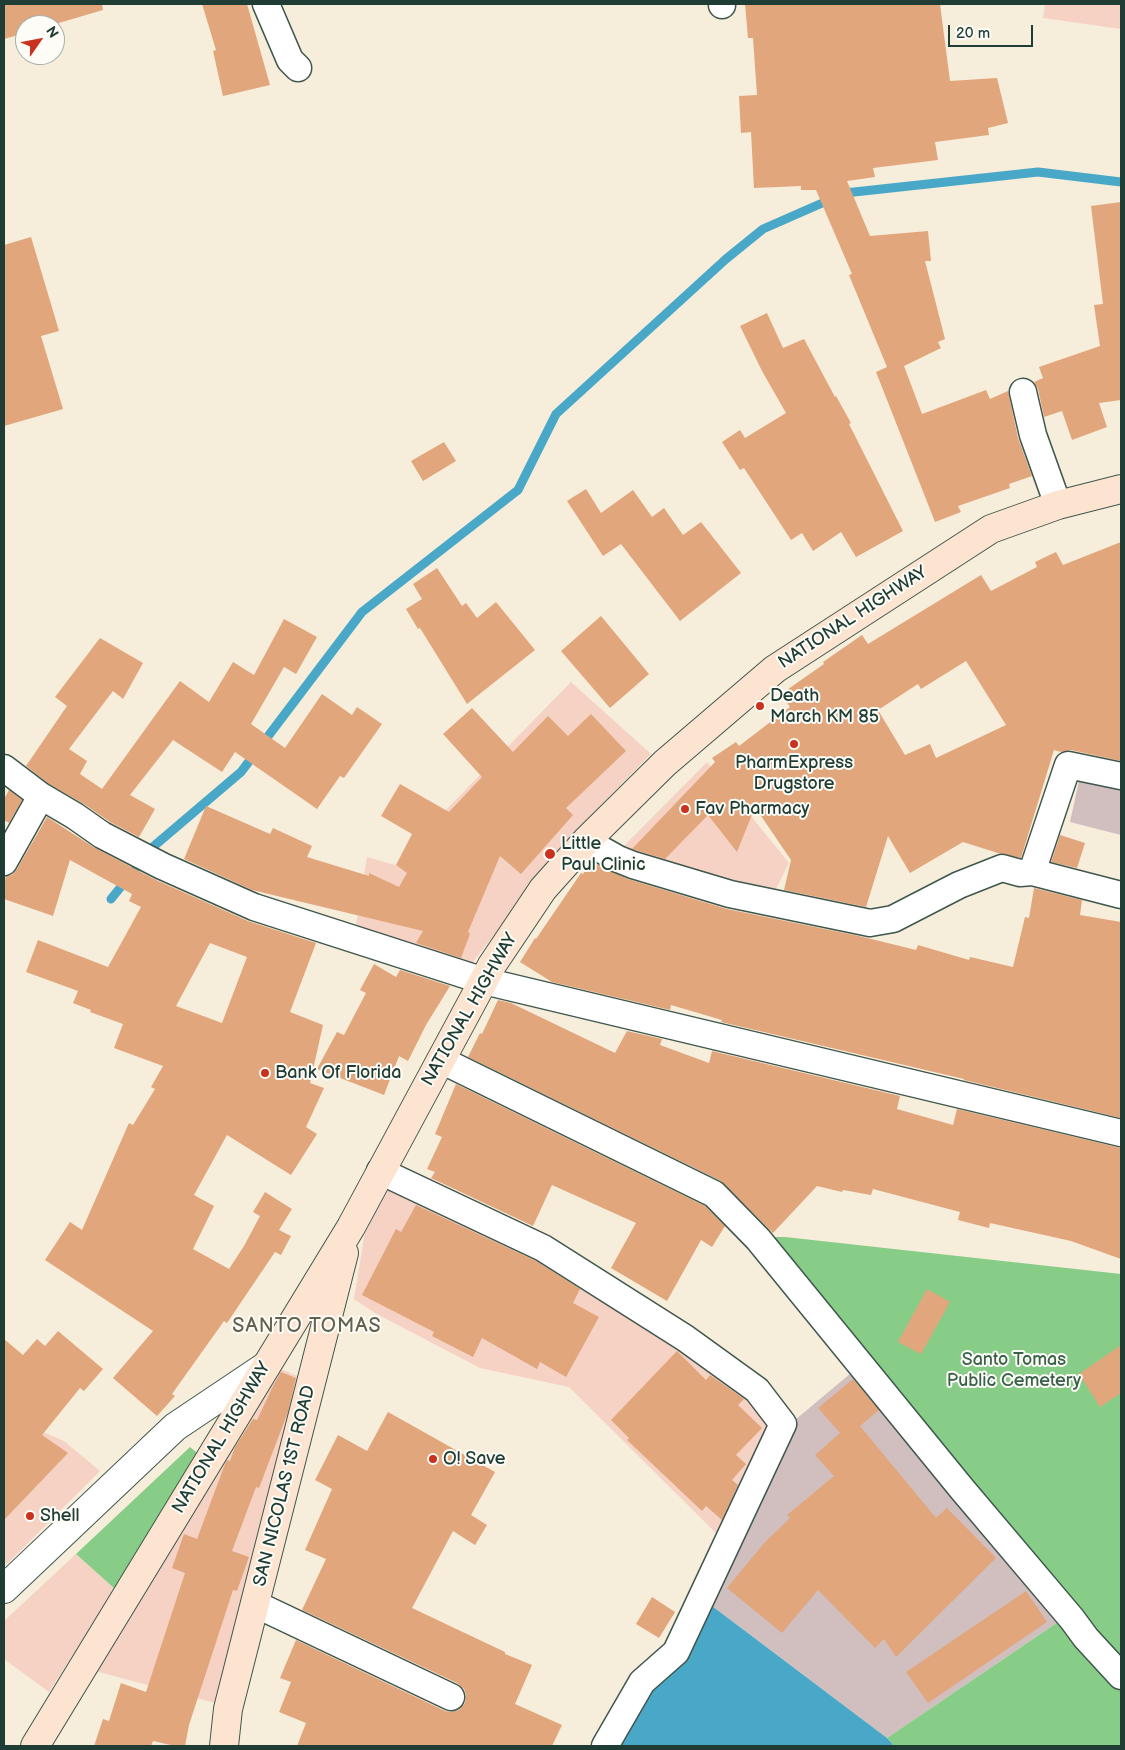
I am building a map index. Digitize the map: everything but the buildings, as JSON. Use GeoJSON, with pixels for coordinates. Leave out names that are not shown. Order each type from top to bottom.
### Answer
{"type":"FeatureCollection","features":[{"type":"Feature","properties":{"kind":"main road","name":"NATIONAL HIGHWAY"},"geometry":{"type":"LineString","coordinates":[[34,1746],[351,1227],[492,964],[543,889],[586,840],[665,763],[775,669],[991,529],[1058,505],[1121,489]]}},
{"type":"Feature","properties":{"kind":"main road","name":"SAN NICOLAS 1ST ROAD"},"geometry":{"type":"LineString","coordinates":[[224,1746],[228,1709],[351,1227]]}},
{"type":"Feature","properties":{"kind":"street"},"geometry":{"type":"LineString","coordinates":[[266,4],[290,60],[298,68]]}},
{"type":"Feature","properties":{"kind":"street"},"geometry":{"type":"LineString","coordinates":[[1023,392],[1033,435],[1058,505]]}},
{"type":"Feature","properties":{"kind":"street"},"geometry":{"type":"LineString","coordinates":[[1032,872],[1068,765],[1121,776]]}},
{"type":"Feature","properties":{"kind":"street"},"geometry":{"type":"LineString","coordinates":[[4,768],[41,796],[102,835],[254,907],[484,980],[1121,1133]]}},
{"type":"Feature","properties":{"kind":"street"},"geometry":{"type":"LineString","coordinates":[[4,862],[41,796]]}},
{"type":"Feature","properties":{"kind":"street"},"geometry":{"type":"LineString","coordinates":[[586,840],[618,859],[633,865],[730,894],[870,923],[893,919],[959,885],[1002,868],[1020,873],[1032,872],[1121,895]]}},
{"type":"Feature","properties":{"kind":"street"},"geometry":{"type":"LineString","coordinates":[[441,1060],[714,1194],[758,1239],[962,1489],[1086,1638],[1121,1676]]}},
{"type":"Feature","properties":{"kind":"street"},"geometry":{"type":"LineString","coordinates":[[380,1171],[543,1248],[685,1338],[757,1390],[783,1424],[676,1652],[642,1682],[605,1746]]}},
{"type":"Feature","properties":{"kind":"street"},"geometry":{"type":"LineString","coordinates":[[4,1589],[175,1427],[266,1366]]}},
{"type":"Feature","properties":{"kind":"street"},"geometry":{"type":"LineString","coordinates":[[255,1604],[451,1697]]}},
{"type":"Feature","properties":{"kind":"shaded area"},"geometry":{"type":"Polygon","coordinates":[[[1045,4],[1121,4],[1121,29],[1043,18],[1045,4]]]}},
{"type":"Feature","properties":{"kind":"shaded area"},"geometry":{"type":"Polygon","coordinates":[[[571,682],[651,754],[575,831],[469,967],[355,932],[367,857],[429,875],[440,816],[571,682]]]}},
{"type":"Feature","properties":{"kind":"shaded area"},"geometry":{"type":"Polygon","coordinates":[[[707,762],[789,863],[774,893],[619,851],[707,762]]]}},
{"type":"Feature","properties":{"kind":"shaded area"},"geometry":{"type":"Polygon","coordinates":[[[1080,776],[1121,788],[1121,835],[1070,822],[1080,776]]]}},
{"type":"Feature","properties":{"kind":"shaded area"},"geometry":{"type":"Polygon","coordinates":[[[390,1181],[540,1253],[684,1341],[777,1426],[722,1539],[569,1387],[480,1368],[375,1313],[354,1299],[365,1231],[390,1181]]]}},
{"type":"Feature","properties":{"kind":"shaded area"},"geometry":{"type":"Polygon","coordinates":[[[276,1367],[307,1380],[219,1704],[95,1671],[276,1367]]]}},
{"type":"Feature","properties":{"kind":"shaded area"},"geometry":{"type":"Polygon","coordinates":[[[857,1368],[1064,1618],[887,1738],[708,1603],[789,1425],[857,1368]]]}},
{"type":"Feature","properties":{"kind":"shaded area","name":"Shell"},"geometry":{"type":"Polygon","coordinates":[[[4,1415],[64,1441],[100,1471],[7,1564],[4,1560],[4,1415]]]}},
{"type":"Feature","properties":{"kind":"shaded area"},"geometry":{"type":"Polygon","coordinates":[[[76,1554],[115,1589],[49,1692],[4,1659],[4,1621],[76,1554]]]}},
{"type":"Feature","properties":{"kind":"green space","name":"Santo Tomas Public Cemetery"},"geometry":{"type":"Polygon","coordinates":[[[762,1237],[785,1237],[1121,1274],[1121,1746],[894,1746],[887,1738],[1064,1618],[762,1237]]]}},
{"type":"Feature","properties":{"kind":"green space"},"geometry":{"type":"Polygon","coordinates":[[[190,1447],[201,1456],[115,1589],[76,1554],[190,1447]]]}},
{"type":"Feature","properties":{"kind":"water"},"geometry":{"type":"Polygon","coordinates":[[[708,1603],[887,1738],[894,1746],[612,1746],[708,1603]]]}},
{"type":"Feature","properties":{"kind":"waterway"},"geometry":{"type":"LineString","coordinates":[[111,899],[154,846],[241,772],[362,612],[518,490],[556,414],[726,259],[763,229],[845,193],[1038,172],[1121,182]]}},
{"type":"Feature","properties":{"kind":"place","name":"Death March KM 85"},"geometry":{"type":"Point","coordinates":[760,706]}},
{"type":"Feature","properties":{"kind":"place","name":"PharmExpress Drugstore"},"geometry":{"type":"Point","coordinates":[794,744]}},
{"type":"Feature","properties":{"kind":"place","name":"Fav Pharmacy"},"geometry":{"type":"Point","coordinates":[685,809]}},
{"type":"Feature","properties":{"kind":"place","name":"Little Paul Clinic"},"geometry":{"type":"Point","coordinates":[550,854]}},
{"type":"Feature","properties":{"kind":"place","name":"Bank Of Florida"},"geometry":{"type":"Point","coordinates":[265,1073]}},
{"type":"Feature","properties":{"kind":"place","name":"O! Save"},"geometry":{"type":"Point","coordinates":[433,1459]}},
{"type":"Feature","properties":{"kind":"place","name":"Shell"},"geometry":{"type":"Point","coordinates":[30,1516]}},
{"type":"Feature","properties":{"kind":"district","name":"SANTO TOMAS"},"geometry":{"type":"Point","coordinates":[307,1327]}}]}
